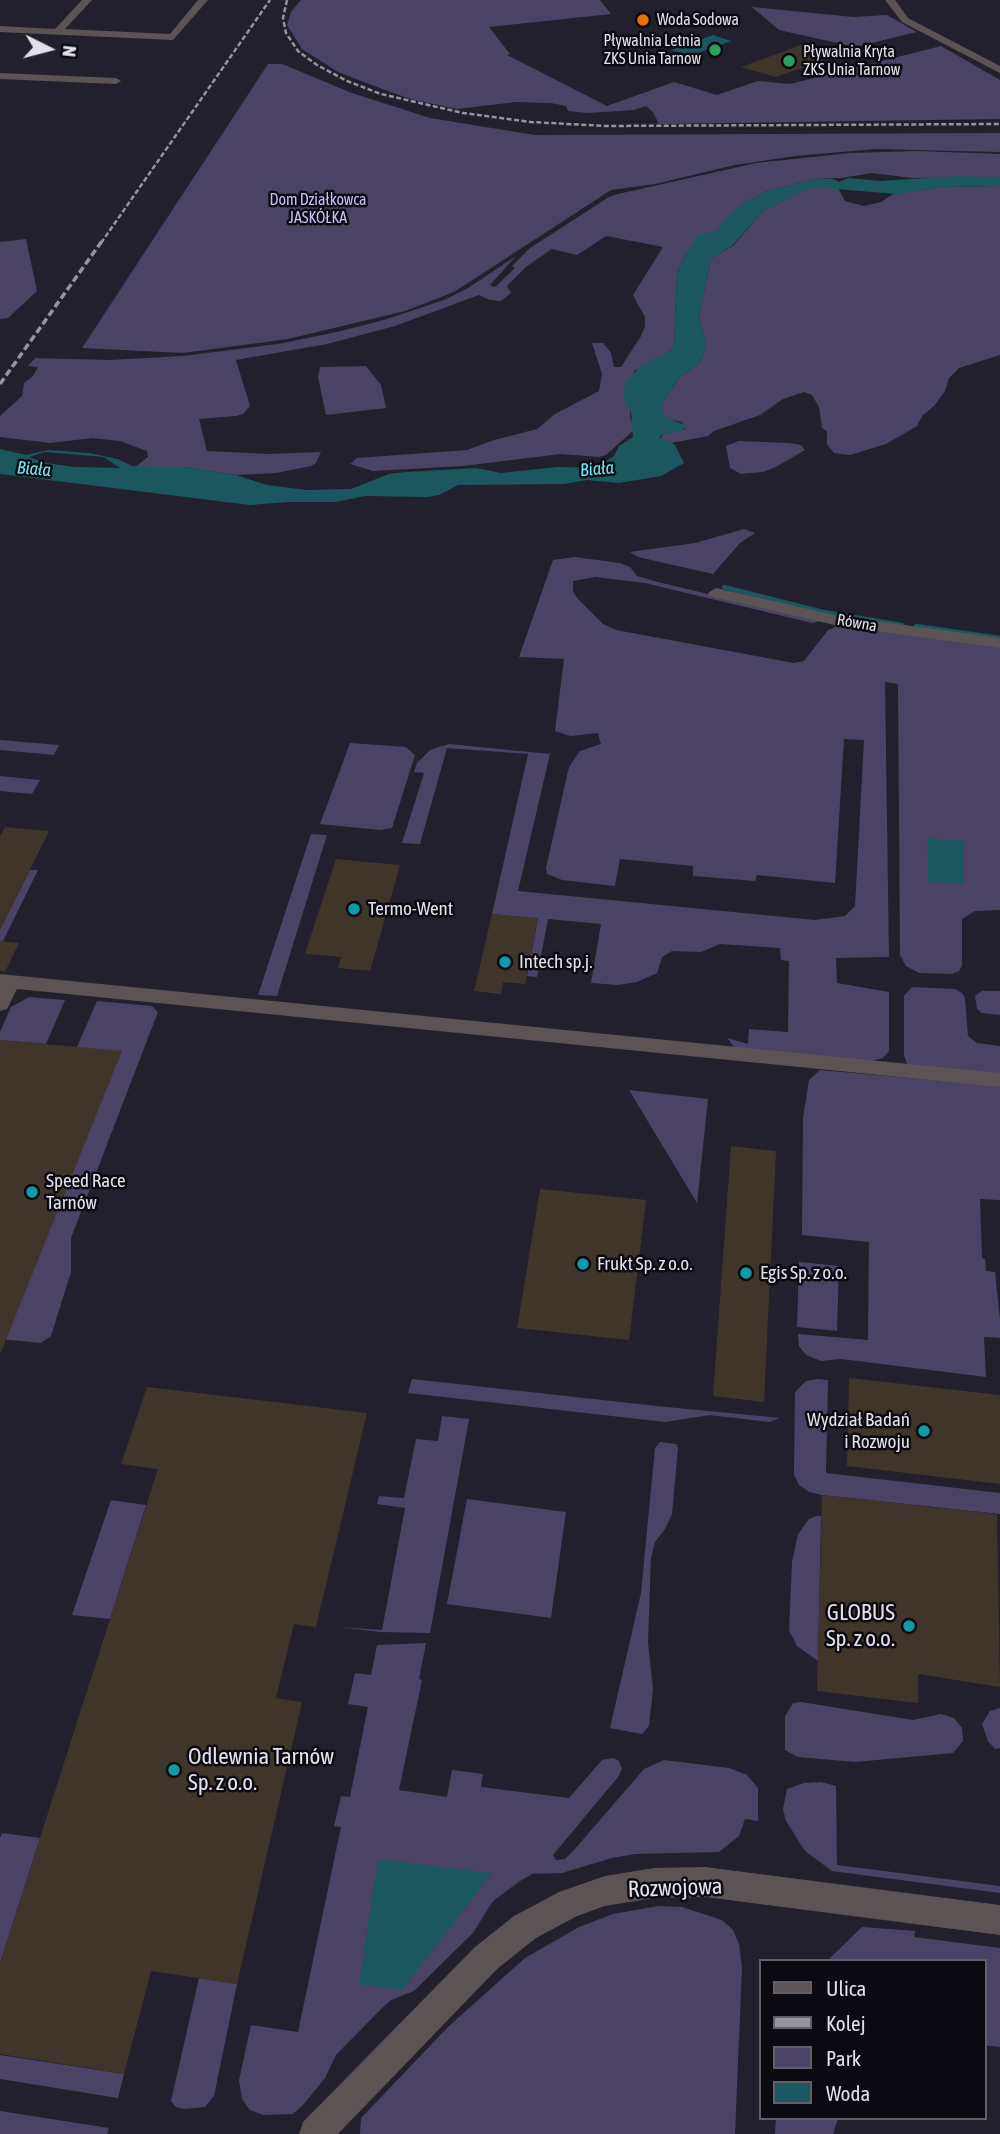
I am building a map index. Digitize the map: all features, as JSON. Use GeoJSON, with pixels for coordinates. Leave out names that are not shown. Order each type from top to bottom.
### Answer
{"type":"FeatureCollection","features":[{"type":"Feature","properties":{"kind":"street"},"geometry":{"type":"LineString","coordinates":[[58,31],[87,0]]}},
{"type":"Feature","properties":{"kind":"street"},"geometry":{"type":"LineString","coordinates":[[0,29],[173,37],[203,0]]}},
{"type":"Feature","properties":{"kind":"street"},"geometry":{"type":"LineString","coordinates":[[890,0],[905,20],[1000,70]]}},
{"type":"Feature","properties":{"kind":"street"},"geometry":{"type":"LineString","coordinates":[[0,76],[116,80]]}},
{"type":"Feature","properties":{"kind":"street","name":"Równa"},"geometry":{"type":"LineString","coordinates":[[716,593],[839,621],[1000,643]]}},
{"type":"Feature","properties":{"kind":"street"},"geometry":{"type":"LineString","coordinates":[[0,1004],[5,982],[425,1021],[1000,1080]]}},
{"type":"Feature","properties":{"kind":"street","name":"Rozwojowa"},"geometry":{"type":"LineString","coordinates":[[315,2134],[486,1958],[525,1927],[570,1903],[606,1891],[654,1883],[705,1882],[1000,1920]]}},
{"type":"Feature","properties":{"kind":"green space"},"geometry":{"type":"Polygon","coordinates":[[[301,0],[600,0],[611,14],[489,27],[510,54],[507,55],[607,106],[674,82],[717,95],[758,81],[790,84],[941,46],[1000,80],[1000,119],[659,124],[653,112],[646,106],[634,110],[587,113],[568,111],[566,106],[551,103],[516,102],[457,109],[410,99],[338,72],[302,49],[287,25],[291,12],[301,0]]]}},
{"type":"Feature","properties":{"kind":"green space"},"geometry":{"type":"Polygon","coordinates":[[[752,7],[853,17],[887,15],[917,32],[855,47],[779,30],[752,7]]]}},
{"type":"Feature","properties":{"kind":"green space","name":"Dom Działkowca JASKÓŁKA"},"geometry":{"type":"Polygon","coordinates":[[[268,64],[282,64],[352,93],[430,118],[535,135],[1000,133],[1000,152],[876,149],[795,156],[611,190],[454,292],[405,311],[288,339],[182,353],[82,348],[268,64]]]}},
{"type":"Feature","properties":{"kind":"green space"},"geometry":{"type":"Polygon","coordinates":[[[918,151],[1000,154],[1000,177],[912,178],[871,173],[815,179],[764,192],[743,204],[717,231],[697,238],[686,253],[677,274],[674,345],[668,352],[634,371],[630,417],[634,430],[606,455],[599,457],[561,454],[463,466],[373,471],[350,464],[357,458],[467,450],[537,429],[555,414],[599,391],[602,374],[592,343],[603,343],[611,353],[614,367],[621,367],[645,326],[645,317],[633,295],[663,247],[606,236],[577,255],[552,249],[527,266],[507,286],[511,293],[501,301],[479,295],[395,326],[327,344],[236,360],[250,406],[243,414],[236,416],[199,419],[207,451],[268,454],[321,452],[316,463],[311,466],[276,473],[236,475],[183,467],[141,468],[135,467],[148,457],[147,451],[120,441],[93,438],[50,443],[0,437],[0,416],[22,396],[24,383],[33,376],[38,367],[28,366],[35,358],[109,360],[183,356],[278,344],[337,332],[444,300],[468,288],[516,256],[490,285],[495,287],[515,268],[512,266],[530,248],[609,197],[618,194],[756,163],[850,153],[918,151]]]}},
{"type":"Feature","properties":{"kind":"green space"},"geometry":{"type":"Polygon","coordinates":[[[1000,186],[1000,355],[959,368],[949,378],[945,391],[922,416],[917,426],[886,444],[850,455],[834,453],[827,444],[827,431],[822,428],[819,407],[812,395],[804,392],[783,399],[760,415],[714,431],[708,436],[671,443],[660,439],[663,434],[686,429],[682,422],[665,418],[661,406],[679,378],[700,363],[705,350],[699,317],[711,258],[733,246],[762,212],[810,187],[838,188],[845,201],[864,206],[881,202],[893,194],[943,187],[1000,186]]]}},
{"type":"Feature","properties":{"kind":"green space"},"geometry":{"type":"Polygon","coordinates":[[[26,239],[37,291],[8,318],[0,319],[0,242],[26,239]]]}},
{"type":"Feature","properties":{"kind":"green space"},"geometry":{"type":"Polygon","coordinates":[[[366,366],[381,385],[386,408],[326,415],[318,377],[320,367],[366,366]]]}},
{"type":"Feature","properties":{"kind":"green space"},"geometry":{"type":"Polygon","coordinates":[[[739,441],[789,443],[801,445],[805,450],[763,472],[741,474],[730,468],[726,446],[739,441]]]}},
{"type":"Feature","properties":{"kind":"green space"},"geometry":{"type":"Polygon","coordinates":[[[744,529],[755,533],[740,543],[713,574],[638,557],[630,552],[695,543],[744,529]]]}},
{"type":"Feature","properties":{"kind":"green space"},"geometry":{"type":"Polygon","coordinates":[[[575,557],[620,563],[630,567],[637,576],[820,621],[812,623],[645,583],[595,577],[573,581],[573,592],[578,599],[603,624],[616,630],[794,663],[804,661],[828,630],[840,625],[1000,645],[1000,910],[975,911],[962,919],[962,966],[952,974],[919,973],[906,966],[900,955],[898,684],[885,682],[889,957],[836,958],[837,983],[889,992],[889,1051],[883,1058],[872,1061],[735,1048],[727,1038],[748,1044],[749,1029],[788,1032],[789,961],[781,960],[780,948],[720,944],[701,952],[672,951],[662,957],[657,973],[637,982],[618,985],[591,983],[601,924],[548,919],[537,977],[527,976],[538,919],[492,914],[528,754],[447,748],[420,844],[402,843],[424,773],[414,772],[417,763],[430,750],[449,744],[550,754],[518,891],[815,920],[845,916],[855,906],[864,740],[844,739],[835,883],[757,875],[755,881],[693,876],[693,866],[620,859],[615,886],[562,880],[547,874],[546,868],[569,767],[580,751],[601,744],[598,733],[570,736],[555,731],[564,659],[519,657],[553,560],[575,557]]]}},
{"type":"Feature","properties":{"kind":"green space"},"geometry":{"type":"Polygon","coordinates":[[[0,740],[59,745],[54,755],[0,750],[0,740]]]}},
{"type":"Feature","properties":{"kind":"green space"},"geometry":{"type":"Polygon","coordinates":[[[350,743],[406,747],[415,755],[392,828],[380,830],[320,824],[350,743]]]}},
{"type":"Feature","properties":{"kind":"green space"},"geometry":{"type":"Polygon","coordinates":[[[0,776],[40,780],[32,794],[0,791],[0,776]]]}},
{"type":"Feature","properties":{"kind":"green space"},"geometry":{"type":"Polygon","coordinates":[[[311,834],[327,835],[277,996],[258,995],[311,834]]]}},
{"type":"Feature","properties":{"kind":"green space"},"geometry":{"type":"Polygon","coordinates":[[[30,870],[38,870],[3,941],[0,941],[0,930],[30,870]]]}},
{"type":"Feature","properties":{"kind":"green space"},"geometry":{"type":"Polygon","coordinates":[[[912,987],[955,989],[962,993],[965,998],[968,1036],[977,1043],[1000,1046],[1000,1075],[907,1064],[904,1055],[904,996],[912,987]]]}},
{"type":"Feature","properties":{"kind":"green space"},"geometry":{"type":"Polygon","coordinates":[[[982,991],[1000,991],[1000,1015],[982,1013],[977,1009],[975,996],[982,991]]]}},
{"type":"Feature","properties":{"kind":"green space"},"geometry":{"type":"Polygon","coordinates":[[[29,997],[65,1000],[46,1044],[0,1040],[0,1032],[11,1007],[29,997]]]}},
{"type":"Feature","properties":{"kind":"green space"},"geometry":{"type":"Polygon","coordinates":[[[97,1001],[152,1006],[158,1012],[71,1238],[71,1272],[51,1336],[41,1343],[0,1339],[77,1047],[97,1001]]]}},
{"type":"Feature","properties":{"kind":"green space"},"geometry":{"type":"Polygon","coordinates":[[[820,1070],[1000,1086],[1000,1200],[980,1199],[982,1258],[985,1259],[986,1271],[995,1272],[1000,1320],[1000,1338],[984,1337],[986,1377],[841,1359],[821,1361],[806,1355],[799,1346],[798,1334],[868,1340],[869,1242],[802,1235],[803,1118],[809,1080],[820,1070]]]}},
{"type":"Feature","properties":{"kind":"green space"},"geometry":{"type":"Polygon","coordinates":[[[629,1090],[708,1099],[697,1203],[629,1090]]]}},
{"type":"Feature","properties":{"kind":"green space"},"geometry":{"type":"Polygon","coordinates":[[[799,1262],[839,1266],[837,1331],[797,1327],[799,1262]]]}},
{"type":"Feature","properties":{"kind":"green space"},"geometry":{"type":"Polygon","coordinates":[[[412,1379],[780,1418],[769,1422],[710,1415],[665,1422],[408,1393],[412,1379]]]}},
{"type":"Feature","properties":{"kind":"green space"},"geometry":{"type":"Polygon","coordinates":[[[828,1380],[826,1473],[1000,1493],[1000,1514],[822,1495],[809,1492],[799,1485],[794,1475],[795,1392],[806,1381],[828,1380]]]}},
{"type":"Feature","properties":{"kind":"green space"},"geometry":{"type":"Polygon","coordinates":[[[442,1416],[469,1419],[430,1633],[381,1632],[339,1627],[382,1630],[405,1508],[377,1504],[379,1496],[404,1498],[416,1439],[438,1441],[442,1416]]]}},
{"type":"Feature","properties":{"kind":"green space"},"geometry":{"type":"Polygon","coordinates":[[[660,1442],[676,1444],[678,1448],[672,1514],[655,1542],[651,1558],[648,1643],[653,1689],[649,1726],[642,1734],[610,1728],[641,1593],[655,1448],[660,1442]]]}},
{"type":"Feature","properties":{"kind":"green space"},"geometry":{"type":"Polygon","coordinates":[[[467,1499],[566,1512],[551,1618],[447,1604],[467,1499]]]}},
{"type":"Feature","properties":{"kind":"green space"},"geometry":{"type":"Polygon","coordinates":[[[111,1500],[146,1505],[110,1619],[72,1615],[111,1500]]]}},
{"type":"Feature","properties":{"kind":"green space"},"geometry":{"type":"Polygon","coordinates":[[[821,1516],[818,1661],[797,1646],[789,1630],[792,1562],[798,1534],[809,1519],[821,1516]]]}},
{"type":"Feature","properties":{"kind":"green space"},"geometry":{"type":"Polygon","coordinates":[[[426,1643],[419,1679],[422,1680],[399,1790],[447,1797],[452,1770],[483,1774],[481,1787],[569,1798],[602,1760],[613,1758],[619,1761],[622,1769],[618,1777],[553,1855],[556,1860],[565,1859],[574,1850],[644,1769],[664,1760],[729,1768],[747,1775],[758,1788],[758,1821],[745,1819],[739,1836],[719,1852],[635,1854],[562,1873],[532,1874],[520,1881],[493,1901],[473,1933],[414,1991],[391,2000],[336,2055],[325,2078],[304,2104],[293,2114],[263,2115],[250,2110],[242,2099],[239,2080],[251,2025],[298,2032],[341,1827],[334,1826],[341,1796],[350,1797],[368,1707],[348,1704],[355,1673],[371,1675],[377,1645],[426,1643]]]}},
{"type":"Feature","properties":{"kind":"green space"},"geometry":{"type":"Polygon","coordinates":[[[801,1702],[913,1720],[941,1714],[954,1718],[962,1728],[963,1741],[953,1753],[855,1762],[798,1757],[785,1750],[785,1716],[793,1703],[801,1702]]]}},
{"type":"Feature","properties":{"kind":"green space"},"geometry":{"type":"Polygon","coordinates":[[[1000,1708],[1000,1748],[995,1749],[988,1741],[982,1724],[990,1711],[1000,1708]]]}},
{"type":"Feature","properties":{"kind":"green space"},"geometry":{"type":"Polygon","coordinates":[[[821,1782],[836,1786],[837,1865],[1000,1886],[1000,1893],[832,1871],[805,1851],[786,1821],[783,1809],[787,1789],[804,1783],[821,1782]]]}},
{"type":"Feature","properties":{"kind":"green space"},"geometry":{"type":"Polygon","coordinates":[[[2,1833],[40,1838],[0,1963],[0,1838],[2,1833]]]}},
{"type":"Feature","properties":{"kind":"green space"},"geometry":{"type":"Polygon","coordinates":[[[659,1906],[682,1907],[722,1920],[733,1930],[739,1944],[742,1968],[735,2134],[360,2134],[361,2118],[449,2026],[525,1958],[579,1927],[613,1914],[659,1906]]]}},
{"type":"Feature","properties":{"kind":"green space"},"geometry":{"type":"Polygon","coordinates":[[[862,1927],[915,1931],[914,1937],[1000,1948],[1000,2047],[986,2045],[986,1959],[829,1959],[862,1927]]]}},
{"type":"Feature","properties":{"kind":"green space"},"geometry":{"type":"Polygon","coordinates":[[[199,1978],[237,1984],[214,2096],[205,2107],[184,2109],[176,2107],[171,2101],[199,1978]]]}},
{"type":"Feature","properties":{"kind":"green space"},"geometry":{"type":"Polygon","coordinates":[[[0,2055],[124,2074],[118,2098],[0,2079],[0,2055]]]}},
{"type":"Feature","properties":{"kind":"green space"},"geometry":{"type":"Polygon","coordinates":[[[0,2111],[109,2128],[107,2134],[0,2134],[0,2111]]]}},
{"type":"Feature","properties":{"kind":"green space"},"geometry":{"type":"Polygon","coordinates":[[[776,2120],[837,2120],[833,2134],[775,2134],[776,2120]]]}},
{"type":"Feature","properties":{"kind":"water"},"geometry":{"type":"Polygon","coordinates":[[[713,35],[731,41],[690,56],[671,50],[713,35]]]}},
{"type":"Feature","properties":{"kind":"water","name":"Biała"},"geometry":{"type":"Polygon","coordinates":[[[958,176],[1000,177],[1000,186],[943,187],[897,194],[811,187],[762,212],[732,246],[711,258],[699,317],[705,350],[700,363],[679,378],[661,406],[665,417],[688,426],[681,431],[659,437],[675,445],[684,463],[661,476],[619,483],[587,480],[564,484],[458,485],[439,495],[427,497],[365,496],[336,502],[250,505],[0,474],[0,449],[26,455],[49,450],[89,453],[118,459],[132,466],[183,467],[236,475],[267,485],[306,490],[351,489],[389,474],[406,472],[476,468],[501,473],[557,467],[594,468],[614,456],[619,446],[633,437],[631,411],[623,398],[625,383],[641,365],[668,352],[674,345],[677,274],[686,253],[699,234],[717,231],[722,221],[764,192],[815,179],[833,179],[839,182],[849,178],[880,181],[958,176]],[[45,452],[29,457],[46,463],[74,467],[120,468],[104,457],[45,452]]]}},
{"type":"Feature","properties":{"kind":"water"},"geometry":{"type":"Polygon","coordinates":[[[927,838],[963,841],[964,884],[928,881],[927,838]]]}},
{"type":"Feature","properties":{"kind":"water"},"geometry":{"type":"Polygon","coordinates":[[[378,1859],[492,1873],[402,1990],[359,1984],[378,1859]]]}},
{"type":"Feature","properties":{"kind":"building","name":"Pływalnia Kryta ZKS Unia Tarnow"},"geometry":{"type":"Polygon","coordinates":[[[801,45],[836,56],[776,77],[741,67],[801,45]]]}},
{"type":"Feature","properties":{"kind":"building"},"geometry":{"type":"Polygon","coordinates":[[[5,827],[49,831],[0,930],[0,836],[5,827]]]}},
{"type":"Feature","properties":{"kind":"building","name":"Termo-Went"},"geometry":{"type":"Polygon","coordinates":[[[336,859],[400,865],[370,971],[338,968],[341,957],[305,954],[336,859]]]}},
{"type":"Feature","properties":{"kind":"building","name":"Intech sp.j."},"geometry":{"type":"Polygon","coordinates":[[[492,914],[538,918],[525,984],[503,982],[501,994],[474,991],[492,914]]]}},
{"type":"Feature","properties":{"kind":"building"},"geometry":{"type":"Polygon","coordinates":[[[0,941],[19,943],[5,972],[0,971],[0,941]]]}},
{"type":"Feature","properties":{"kind":"building","name":"Speed Race Tarnów"},"geometry":{"type":"Polygon","coordinates":[[[0,1040],[122,1051],[1,1352],[0,1352],[0,1040]]]}},
{"type":"Feature","properties":{"kind":"building","name":"Egis Sp. z o.o."},"geometry":{"type":"Polygon","coordinates":[[[731,1146],[776,1151],[764,1402],[713,1396],[731,1146]]]}},
{"type":"Feature","properties":{"kind":"building","name":"Frukt Sp. z o.o."},"geometry":{"type":"Polygon","coordinates":[[[540,1189],[646,1200],[629,1340],[517,1328],[540,1189]]]}},
{"type":"Feature","properties":{"kind":"building","name":"Wydział Badań i Rozwoju"},"geometry":{"type":"Polygon","coordinates":[[[849,1378],[1000,1395],[1000,1484],[847,1466],[849,1378]]]}},
{"type":"Feature","properties":{"kind":"building","name":"Odlewnia Tarnów Sp. z o.o."},"geometry":{"type":"Polygon","coordinates":[[[147,1387],[367,1413],[316,1627],[294,1624],[276,1698],[302,1702],[237,1984],[151,1971],[124,2074],[0,2054],[0,1963],[158,1469],[121,1464],[147,1387]]]}},
{"type":"Feature","properties":{"kind":"building","name":"GLOBUS Sp. z o.o."},"geometry":{"type":"Polygon","coordinates":[[[822,1495],[997,1514],[1000,1687],[918,1674],[918,1703],[817,1691],[822,1495]]]}},
{"type":"Feature","properties":{"kind":"waterway"},"geometry":{"type":"LineString","coordinates":[[724,587],[823,612],[902,625]]}},
{"type":"Feature","properties":{"kind":"waterway"},"geometry":{"type":"LineString","coordinates":[[916,626],[1000,638]]}},
{"type":"Feature","properties":{"kind":"railway"},"geometry":{"type":"LineString","coordinates":[[101,243],[270,0]]}},
{"type":"Feature","properties":{"kind":"railway"},"geometry":{"type":"LineString","coordinates":[[287,0],[283,18],[286,33],[298,51],[317,65],[347,81],[381,94],[463,113],[531,122],[606,126],[1000,124]]}},
{"type":"Feature","properties":{"kind":"railway"},"geometry":{"type":"LineString","coordinates":[[0,384],[102,241]]}},
{"type":"Feature","properties":{"kind":"place","name":"Woda Sodowa"},"geometry":{"type":"Point","coordinates":[643,20]}},
{"type":"Feature","properties":{"kind":"place","name":"Pływalnia Letnia ZKS Unia Tarnow"},"geometry":{"type":"Point","coordinates":[715,50]}},
{"type":"Feature","properties":{"kind":"place","name":"Pływalnia Kryta ZKS Unia Tarnow"},"geometry":{"type":"Point","coordinates":[789,61]}},
{"type":"Feature","properties":{"kind":"place","name":"Termo-Went"},"geometry":{"type":"Point","coordinates":[354,909]}},
{"type":"Feature","properties":{"kind":"place","name":"Intech sp.j."},"geometry":{"type":"Point","coordinates":[505,962]}},
{"type":"Feature","properties":{"kind":"place","name":"Speed Race Tarnów"},"geometry":{"type":"Point","coordinates":[32,1192]}},
{"type":"Feature","properties":{"kind":"place","name":"Frukt Sp. z o.o."},"geometry":{"type":"Point","coordinates":[583,1264]}},
{"type":"Feature","properties":{"kind":"place","name":"Egis Sp. z o.o."},"geometry":{"type":"Point","coordinates":[746,1273]}},
{"type":"Feature","properties":{"kind":"place","name":"Wydział Badań i Rozwoju"},"geometry":{"type":"Point","coordinates":[924,1431]}},
{"type":"Feature","properties":{"kind":"place","name":"GLOBUS Sp. z o.o."},"geometry":{"type":"Point","coordinates":[909,1626]}},
{"type":"Feature","properties":{"kind":"place","name":"Odlewnia Tarnów Sp. z o.o."},"geometry":{"type":"Point","coordinates":[174,1770]}}]}
